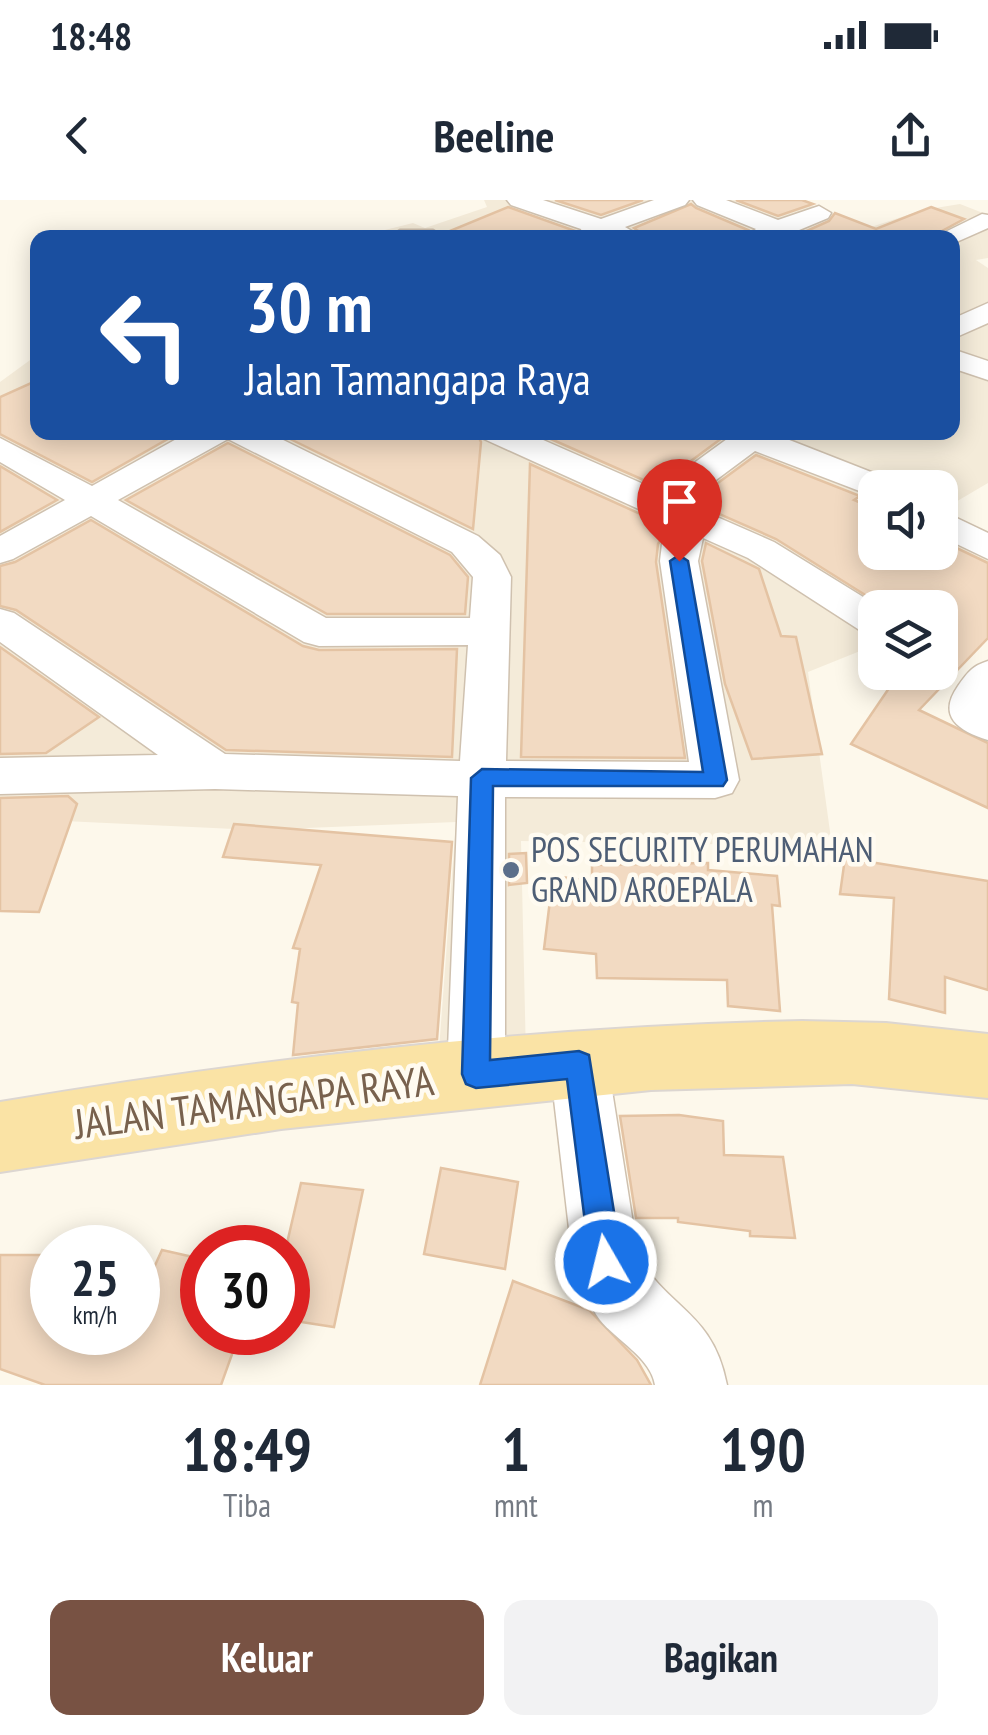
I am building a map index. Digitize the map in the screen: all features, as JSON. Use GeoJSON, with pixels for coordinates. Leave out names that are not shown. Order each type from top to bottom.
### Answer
{"type":"FeatureCollection","features":[{"type":"Feature","properties":{"kind":"main road","name":"JALAN TAMANGAPA RAYA"},"geometry":{"type":"LineString","coordinates":[[0,1136],[130,1113],[579,1064],[777,1052],[857,1053],[988,1066]]}},
{"type":"Feature","properties":{"kind":"street"},"geometry":{"type":"LineString","coordinates":[[519,200],[585,230]]}},
{"type":"Feature","properties":{"kind":"street"},"geometry":{"type":"LineString","coordinates":[[594,230],[677,200]]}},
{"type":"Feature","properties":{"kind":"street"},"geometry":{"type":"LineString","coordinates":[[705,200],[760,230]]}},
{"type":"Feature","properties":{"kind":"street"},"geometry":{"type":"LineString","coordinates":[[774,230],[818,213]]}},
{"type":"Feature","properties":{"kind":"street"},"geometry":{"type":"LineString","coordinates":[[960,231],[982,221]]}},
{"type":"Feature","properties":{"kind":"street"},"geometry":{"type":"LineString","coordinates":[[960,326],[985,315]]}},
{"type":"Feature","properties":{"kind":"street"},"geometry":{"type":"LineString","coordinates":[[960,361],[988,371]]}},
{"type":"Feature","properties":{"kind":"street"},"geometry":{"type":"LineString","coordinates":[[0,551],[201,440]]}},
{"type":"Feature","properties":{"kind":"street"},"geometry":{"type":"LineString","coordinates":[[256,440],[477,553],[492,577],[482,778],[476,1074]]}},
{"type":"Feature","properties":{"kind":"street"},"geometry":{"type":"LineString","coordinates":[[514,440],[761,550],[858,611]]}},
{"type":"Feature","properties":{"kind":"street"},"geometry":{"type":"LineString","coordinates":[[679,513],[740,440]]}},
{"type":"Feature","properties":{"kind":"street"},"geometry":{"type":"LineString","coordinates":[[757,440],[858,479]]}},
{"type":"Feature","properties":{"kind":"street"},"geometry":{"type":"LineString","coordinates":[[800,456],[817,440]]}},
{"type":"Feature","properties":{"kind":"street"},"geometry":{"type":"LineString","coordinates":[[0,448],[319,632],[491,631]]}},
{"type":"Feature","properties":{"kind":"street"},"geometry":{"type":"LineString","coordinates":[[0,776],[216,771],[362,778],[715,780],[679,561],[679,547],[686,533],[679,513]]}},
{"type":"Feature","properties":{"kind":"street"},"geometry":{"type":"LineString","coordinates":[[958,530],[988,548]]}},
{"type":"Feature","properties":{"kind":"street"},"geometry":{"type":"LineString","coordinates":[[0,622],[216,771]]}},
{"type":"Feature","properties":{"kind":"street"},"geometry":{"type":"LineString","coordinates":[[988,676],[970,702],[971,715],[988,724]]}},
{"type":"Feature","properties":{"kind":"street"},"geometry":{"type":"LineString","coordinates":[[579,1064],[606,1262],[622,1294],[674,1345],[688,1366],[691,1385]]}},
{"type":"Feature","properties":{"kind":"shaded area"},"geometry":{"type":"Polygon","coordinates":[[[484,200],[795,200],[871,227],[923,210],[960,204],[988,215],[988,258],[976,260],[988,268],[988,483],[958,501],[958,470],[858,470],[858,570],[958,570],[958,518],[988,532],[988,605],[970,596],[958,603],[958,590],[858,590],[858,652],[808,672],[832,846],[521,841],[526,1056],[438,1063],[456,822],[257,830],[0,818],[0,382],[30,360],[30,440],[960,440],[960,230],[385,230],[413,223],[425,228],[487,207],[484,200]]]}},
{"type":"Feature","properties":{"kind":"building"},"geometry":{"type":"Polygon","coordinates":[[[555,200],[643,200],[601,215],[555,200]]]}},
{"type":"Feature","properties":{"kind":"building"},"geometry":{"type":"Polygon","coordinates":[[[736,200],[802,200],[813,204],[778,216],[736,200]]]}},
{"type":"Feature","properties":{"kind":"building"},"geometry":{"type":"Polygon","coordinates":[[[691,204],[748,230],[637,230],[634,228],[691,204]]]}},
{"type":"Feature","properties":{"kind":"building"},"geometry":{"type":"Polygon","coordinates":[[[508,207],[572,230],[452,230],[508,207]]]}},
{"type":"Feature","properties":{"kind":"building"},"geometry":{"type":"Polygon","coordinates":[[[931,207],[964,219],[944,230],[809,230],[829,221],[835,213],[876,229],[931,207]]]}},
{"type":"Feature","properties":{"kind":"building"},"geometry":{"type":"Polygon","coordinates":[[[30,384],[30,440],[166,440],[92,482],[0,434],[0,397],[30,384]]]}},
{"type":"Feature","properties":{"kind":"building"},"geometry":{"type":"Polygon","coordinates":[[[292,440],[480,440],[473,529],[292,440]]]}},
{"type":"Feature","properties":{"kind":"building"},"geometry":{"type":"Polygon","coordinates":[[[553,440],[719,440],[657,486],[553,440]]]}},
{"type":"Feature","properties":{"kind":"building"},"geometry":{"type":"Polygon","coordinates":[[[228,443],[450,555],[468,577],[465,614],[327,614],[126,500],[228,443]]]}},
{"type":"Feature","properties":{"kind":"building"},"geometry":{"type":"Polygon","coordinates":[[[756,455],[858,495],[854,500],[858,502],[858,570],[958,570],[958,549],[988,563],[988,638],[958,669],[958,590],[858,590],[776,539],[692,502],[756,455]]]}},
{"type":"Feature","properties":{"kind":"building"},"geometry":{"type":"Polygon","coordinates":[[[530,464],[669,527],[658,544],[656,562],[685,758],[521,757],[530,464]]]}},
{"type":"Feature","properties":{"kind":"building"},"geometry":{"type":"Polygon","coordinates":[[[0,466],[57,500],[0,532],[0,466]]]}},
{"type":"Feature","properties":{"kind":"building"},"geometry":{"type":"Polygon","coordinates":[[[91,520],[303,646],[319,650],[457,649],[452,757],[226,750],[16,610],[0,606],[0,566],[15,562],[91,520]]]}},
{"type":"Feature","properties":{"kind":"building"},"geometry":{"type":"Polygon","coordinates":[[[706,543],[759,569],[781,636],[796,637],[822,754],[752,759],[725,684],[702,561],[706,543]]]}},
{"type":"Feature","properties":{"kind":"building"},"geometry":{"type":"Polygon","coordinates":[[[0,647],[99,717],[46,753],[0,754],[0,647]]]}},
{"type":"Feature","properties":{"kind":"building"},"geometry":{"type":"Polygon","coordinates":[[[888,690],[938,690],[919,710],[988,743],[988,808],[851,744],[888,690]]]}},
{"type":"Feature","properties":{"kind":"building"},"geometry":{"type":"Polygon","coordinates":[[[68,796],[77,804],[39,912],[0,911],[0,798],[68,796]]]}},
{"type":"Feature","properties":{"kind":"building"},"geometry":{"type":"Polygon","coordinates":[[[234,824],[452,842],[437,1039],[293,1055],[298,1003],[292,1002],[300,949],[293,948],[321,865],[223,857],[234,824]]]}},
{"type":"Feature","properties":{"kind":"building"},"geometry":{"type":"Polygon","coordinates":[[[526,853],[527,883],[509,885],[509,854],[526,853]]]}},
{"type":"Feature","properties":{"kind":"building"},"geometry":{"type":"Polygon","coordinates":[[[845,858],[988,881],[988,990],[945,977],[945,1013],[889,999],[894,898],[840,894],[845,858]]]}},
{"type":"Feature","properties":{"kind":"building"},"geometry":{"type":"Polygon","coordinates":[[[708,863],[708,870],[777,876],[780,906],[772,905],[780,1011],[728,1006],[727,980],[597,978],[596,954],[544,949],[553,876],[592,881],[592,865],[708,863]]]}},
{"type":"Feature","properties":{"kind":"building"},"geometry":{"type":"Polygon","coordinates":[[[679,1115],[723,1121],[724,1155],[783,1157],[795,1238],[750,1236],[750,1231],[678,1222],[678,1218],[636,1218],[620,1116],[679,1115]]]}},
{"type":"Feature","properties":{"kind":"building"},"geometry":{"type":"Polygon","coordinates":[[[441,1168],[518,1182],[505,1269],[424,1254],[441,1168]]]}},
{"type":"Feature","properties":{"kind":"building"},"geometry":{"type":"Polygon","coordinates":[[[301,1183],[363,1190],[334,1327],[310,1323],[310,1225],[291,1225],[301,1183]]]}},
{"type":"Feature","properties":{"kind":"building"},"geometry":{"type":"Polygon","coordinates":[[[162,1250],[180,1254],[180,1355],[232,1355],[221,1385],[45,1385],[0,1369],[0,1255],[30,1255],[30,1355],[160,1355],[162,1250]]]}},
{"type":"Feature","properties":{"kind":"building"},"geometry":{"type":"Polygon","coordinates":[[[513,1281],[589,1310],[637,1360],[651,1385],[480,1385],[513,1281]]]}},
{"type":"Feature","properties":{"kind":"place","name":"POS SECURITY PERUMAHAN GRAND AROEPALA"},"geometry":{"type":"Point","coordinates":[511,870]}},
{"type":"Feature","properties":{"kind":"route"},"geometry":{"type":"LineString","coordinates":[[606,1262],[579,1064],[476,1074],[482,778],[715,780],[679,561]]}}]}
